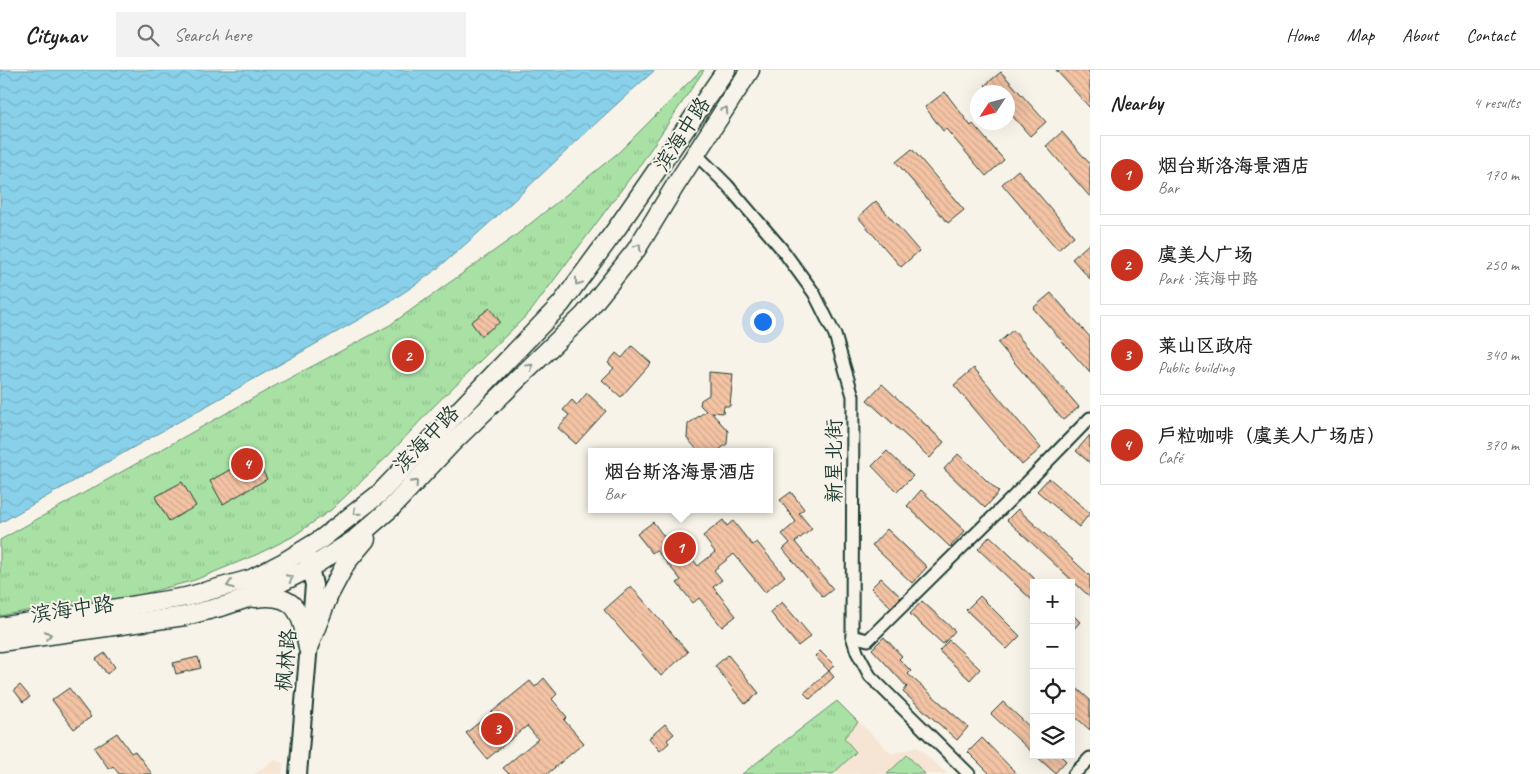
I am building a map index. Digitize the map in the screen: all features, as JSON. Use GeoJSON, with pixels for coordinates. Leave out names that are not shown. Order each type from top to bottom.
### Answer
{"type":"FeatureCollection","features":[{"type":"Feature","properties":{"kind":"main road","name":"滨海中路"},"geometry":{"type":"LineString","coordinates":[[0,627],[186,598],[251,579],[305,550],[340,525],[379,494],[562,304],[726,70]]}},
{"type":"Feature","properties":{"kind":"main road","name":"滨海中路"},"geometry":{"type":"LineString","coordinates":[[0,642],[185,616],[224,606],[254,596],[310,568],[354,540],[392,507],[457,439],[584,315],[636,250],[750,70]]}},
{"type":"Feature","properties":{"kind":"main road"},"geometry":{"type":"LineString","coordinates":[[308,648],[329,595],[346,563],[392,507]]}},
{"type":"Feature","properties":{"kind":"main road"},"geometry":{"type":"LineString","coordinates":[[224,606],[258,598],[277,597],[287,600],[293,605],[302,620],[308,648]]}},
{"type":"Feature","properties":{"kind":"street","name":"新星北街"},"geometry":{"type":"LineString","coordinates":[[696,154],[727,185],[781,248],[814,294],[835,335],[853,396],[852,636],[857,652],[870,676],[970,774]]}},
{"type":"Feature","properties":{"kind":"street"},"geometry":{"type":"LineString","coordinates":[[852,636],[868,640],[1090,418]]}},
{"type":"Feature","properties":{"kind":"street","name":"枫林路"},"geometry":{"type":"LineString","coordinates":[[298,774],[314,585],[305,550]]}},
{"type":"Feature","properties":{"kind":"street"},"geometry":{"type":"LineString","coordinates":[[1074,774],[1090,758]]}},
{"type":"Feature","properties":{"kind":"shaded area"},"geometry":{"type":"Polygon","coordinates":[[[837,701],[892,754],[917,747],[947,774],[742,774],[837,701]]]}},
{"type":"Feature","properties":{"kind":"shaded area"},"geometry":{"type":"Polygon","coordinates":[[[275,760],[283,763],[282,774],[254,774],[275,760]]]}},
{"type":"Feature","properties":{"kind":"green space"},"geometry":{"type":"Polygon","coordinates":[[[701,70],[704,70],[642,162],[531,311],[432,408],[389,455],[331,510],[292,537],[258,554],[195,580],[132,597],[74,602],[0,616],[0,540],[273,387],[390,325],[515,236],[619,152],[701,70]]]}},
{"type":"Feature","properties":{"kind":"green space"},"geometry":{"type":"Polygon","coordinates":[[[837,701],[858,722],[844,738],[856,752],[833,774],[742,774],[837,701]]]}},
{"type":"Feature","properties":{"kind":"green space"},"geometry":{"type":"Polygon","coordinates":[[[907,755],[925,774],[887,774],[907,755]]]}},
{"type":"Feature","properties":{"kind":"water"},"geometry":{"type":"Polygon","coordinates":[[[0,70],[655,70],[466,244],[419,282],[388,303],[0,523],[0,70]]]}},
{"type":"Feature","properties":{"kind":"building"},"geometry":{"type":"Polygon","coordinates":[[[1056,70],[1087,70],[1090,73],[1090,108],[1056,70]]]}},
{"type":"Feature","properties":{"kind":"building"},"geometry":{"type":"Polygon","coordinates":[[[1001,72],[1013,85],[985,85],[1001,72]]]}},
{"type":"Feature","properties":{"kind":"building"},"geometry":{"type":"Polygon","coordinates":[[[1015,88],[1046,122],[1030,136],[1015,119],[1015,88]]]}},
{"type":"Feature","properties":{"kind":"building"},"geometry":{"type":"Polygon","coordinates":[[[945,92],[970,125],[970,130],[978,130],[1004,160],[986,176],[946,129],[943,131],[925,107],[945,92]]]}},
{"type":"Feature","properties":{"kind":"building"},"geometry":{"type":"Polygon","coordinates":[[[1062,132],[1090,164],[1090,197],[1046,146],[1062,132]]]}},
{"type":"Feature","properties":{"kind":"building"},"geometry":{"type":"Polygon","coordinates":[[[912,149],[964,210],[948,223],[896,162],[912,149]]]}},
{"type":"Feature","properties":{"kind":"building"},"geometry":{"type":"Polygon","coordinates":[[[1018,170],[1074,236],[1058,250],[1002,184],[1018,170]]]}},
{"type":"Feature","properties":{"kind":"building"},"geometry":{"type":"Polygon","coordinates":[[[876,201],[919,251],[901,267],[858,217],[876,201]]]}},
{"type":"Feature","properties":{"kind":"building"},"geometry":{"type":"Polygon","coordinates":[[[1090,243],[1090,279],[1072,259],[1090,243]]]}},
{"type":"Feature","properties":{"kind":"building"},"geometry":{"type":"Polygon","coordinates":[[[1051,293],[1090,337],[1090,373],[1033,308],[1051,293]]]}},
{"type":"Feature","properties":{"kind":"building"},"geometry":{"type":"Polygon","coordinates":[[[490,308],[500,322],[481,336],[471,322],[490,308]]]}},
{"type":"Feature","properties":{"kind":"building"},"geometry":{"type":"Polygon","coordinates":[[[1013,330],[1079,407],[1063,420],[998,343],[1013,330]]]}},
{"type":"Feature","properties":{"kind":"building"},"geometry":{"type":"Polygon","coordinates":[[[632,346],[651,363],[621,397],[602,380],[614,368],[608,363],[616,353],[622,358],[632,346]]]}},
{"type":"Feature","properties":{"kind":"building"},"geometry":{"type":"Polygon","coordinates":[[[974,368],[1041,448],[1022,465],[954,385],[974,368]]]}},
{"type":"Feature","properties":{"kind":"building"},"geometry":{"type":"Polygon","coordinates":[[[709,372],[733,374],[730,406],[724,406],[723,413],[711,412],[728,431],[727,444],[722,448],[696,448],[687,438],[688,424],[706,411],[700,405],[701,400],[709,395],[709,372]]]}},
{"type":"Feature","properties":{"kind":"building"},"geometry":{"type":"Polygon","coordinates":[[[882,384],[944,442],[930,458],[867,400],[882,384]]]}},
{"type":"Feature","properties":{"kind":"building"},"geometry":{"type":"Polygon","coordinates":[[[587,393],[606,411],[576,444],[558,428],[569,415],[563,410],[572,400],[577,405],[587,393]]]}},
{"type":"Feature","properties":{"kind":"building"},"geometry":{"type":"Polygon","coordinates":[[[1090,435],[1090,463],[1076,451],[1090,435]]]}},
{"type":"Feature","properties":{"kind":"building"},"geometry":{"type":"Polygon","coordinates":[[[887,451],[913,476],[897,492],[872,466],[887,451]]]}},
{"type":"Feature","properties":{"kind":"building"},"geometry":{"type":"Polygon","coordinates":[[[958,454],[999,492],[985,508],[944,469],[958,454]]]}},
{"type":"Feature","properties":{"kind":"building"},"geometry":{"type":"Polygon","coordinates":[[[254,456],[267,479],[223,504],[210,481],[254,456]]]}},
{"type":"Feature","properties":{"kind":"building"},"geometry":{"type":"Polygon","coordinates":[[[1049,478],[1090,513],[1079,527],[1037,491],[1049,478]]]}},
{"type":"Feature","properties":{"kind":"building"},"geometry":{"type":"Polygon","coordinates":[[[182,482],[196,506],[169,521],[155,497],[182,482]]]}},
{"type":"Feature","properties":{"kind":"building"},"geometry":{"type":"Polygon","coordinates":[[[921,490],[965,531],[950,547],[907,506],[921,490]]]}},
{"type":"Feature","properties":{"kind":"building"},"geometry":{"type":"Polygon","coordinates":[[[791,492],[804,509],[799,513],[812,529],[795,542],[833,589],[823,597],[783,549],[790,543],[782,534],[796,522],[780,500],[791,492]]]}},
{"type":"Feature","properties":{"kind":"building"},"geometry":{"type":"Polygon","coordinates":[[[1018,509],[1090,576],[1090,597],[1075,583],[1075,579],[1071,579],[1007,520],[1018,509]]]}},
{"type":"Feature","properties":{"kind":"building"},"geometry":{"type":"Polygon","coordinates":[[[723,520],[727,526],[733,521],[752,545],[757,542],[785,576],[765,592],[734,554],[714,570],[722,580],[713,587],[736,616],[722,627],[699,598],[693,603],[677,583],[681,580],[656,550],[652,553],[637,534],[653,522],[669,543],[676,538],[698,566],[715,552],[703,536],[723,520]]]}},
{"type":"Feature","properties":{"kind":"building"},"geometry":{"type":"Polygon","coordinates":[[[887,529],[927,567],[912,583],[872,545],[887,529]]]}},
{"type":"Feature","properties":{"kind":"building"},"geometry":{"type":"Polygon","coordinates":[[[990,536],[1034,578],[1030,579],[1030,598],[978,549],[990,536]]]}},
{"type":"Feature","properties":{"kind":"building"},"geometry":{"type":"Polygon","coordinates":[[[881,578],[901,597],[891,607],[871,588],[881,578]]]}},
{"type":"Feature","properties":{"kind":"building"},"geometry":{"type":"Polygon","coordinates":[[[631,586],[688,652],[661,676],[604,610],[631,586]]]}},
{"type":"Feature","properties":{"kind":"building"},"geometry":{"type":"Polygon","coordinates":[[[980,596],[1020,636],[1007,649],[966,610],[980,596]]]}},
{"type":"Feature","properties":{"kind":"building"},"geometry":{"type":"Polygon","coordinates":[[[922,601],[955,631],[943,644],[910,614],[922,601]]]}},
{"type":"Feature","properties":{"kind":"building"},"geometry":{"type":"Polygon","coordinates":[[[782,602],[811,636],[798,646],[770,612],[782,602]]]}},
{"type":"Feature","properties":{"kind":"building"},"geometry":{"type":"Polygon","coordinates":[[[1075,617],[1080,622],[1075,628],[1075,617]]]}},
{"type":"Feature","properties":{"kind":"building"},"geometry":{"type":"Polygon","coordinates":[[[884,637],[902,656],[899,659],[911,671],[908,674],[968,727],[957,740],[903,692],[907,687],[872,649],[884,637]]]}},
{"type":"Feature","properties":{"kind":"building"},"geometry":{"type":"Polygon","coordinates":[[[949,640],[980,669],[970,680],[939,651],[949,640]]]}},
{"type":"Feature","properties":{"kind":"building"},"geometry":{"type":"Polygon","coordinates":[[[820,651],[834,665],[829,671],[815,656],[820,651]]]}},
{"type":"Feature","properties":{"kind":"building"},"geometry":{"type":"Polygon","coordinates":[[[105,653],[115,667],[107,674],[96,659],[105,653]]]}},
{"type":"Feature","properties":{"kind":"building"},"geometry":{"type":"Polygon","coordinates":[[[728,655],[759,693],[745,704],[715,666],[728,655]]]}},
{"type":"Feature","properties":{"kind":"building"},"geometry":{"type":"Polygon","coordinates":[[[198,657],[201,668],[176,674],[173,663],[198,657]]]}},
{"type":"Feature","properties":{"kind":"building"},"geometry":{"type":"Polygon","coordinates":[[[829,671],[834,677],[810,699],[804,693],[829,671]]]}},
{"type":"Feature","properties":{"kind":"building"},"geometry":{"type":"Polygon","coordinates":[[[544,678],[557,694],[552,699],[567,717],[564,720],[584,743],[547,774],[509,774],[503,768],[538,739],[527,726],[487,759],[466,733],[530,681],[535,687],[544,678]]]}},
{"type":"Feature","properties":{"kind":"building"},"geometry":{"type":"Polygon","coordinates":[[[20,685],[30,697],[23,702],[14,690],[20,685]]]}},
{"type":"Feature","properties":{"kind":"building"},"geometry":{"type":"Polygon","coordinates":[[[1075,687],[1090,700],[1090,730],[1075,717],[1075,687]]]}},
{"type":"Feature","properties":{"kind":"building"},"geometry":{"type":"Polygon","coordinates":[[[69,688],[91,717],[74,729],[52,700],[69,688]]]}},
{"type":"Feature","properties":{"kind":"building"},"geometry":{"type":"Polygon","coordinates":[[[1003,702],[1030,727],[1030,750],[991,714],[1003,702]]]}},
{"type":"Feature","properties":{"kind":"building"},"geometry":{"type":"Polygon","coordinates":[[[665,724],[674,734],[667,740],[669,743],[660,751],[649,738],[665,724]]]}},
{"type":"Feature","properties":{"kind":"building"},"geometry":{"type":"Polygon","coordinates":[[[117,733],[131,753],[135,751],[152,774],[119,774],[113,766],[109,769],[94,748],[117,733]]]}},
{"type":"Feature","properties":{"kind":"building"},"geometry":{"type":"Polygon","coordinates":[[[982,738],[1017,774],[990,774],[968,752],[982,738]]]}},
{"type":"Feature","properties":{"kind":"building"},"geometry":{"type":"Polygon","coordinates":[[[1039,759],[1064,759],[1066,761],[1055,773],[1039,759]]]}},
{"type":"Feature","properties":{"kind":"place","name":"虞美人广场"},"geometry":{"type":"Point","coordinates":[408,356]}},
{"type":"Feature","properties":{"kind":"place","name":"户粒咖啡（虞美人广场店）"},"geometry":{"type":"Point","coordinates":[247,464]}},
{"type":"Feature","properties":{"kind":"place","name":"烟台斯洛海景酒店"},"geometry":{"type":"Point","coordinates":[680,548]}},
{"type":"Feature","properties":{"kind":"place","name":"莱山区政府"},"geometry":{"type":"Point","coordinates":[497,729]}}]}
